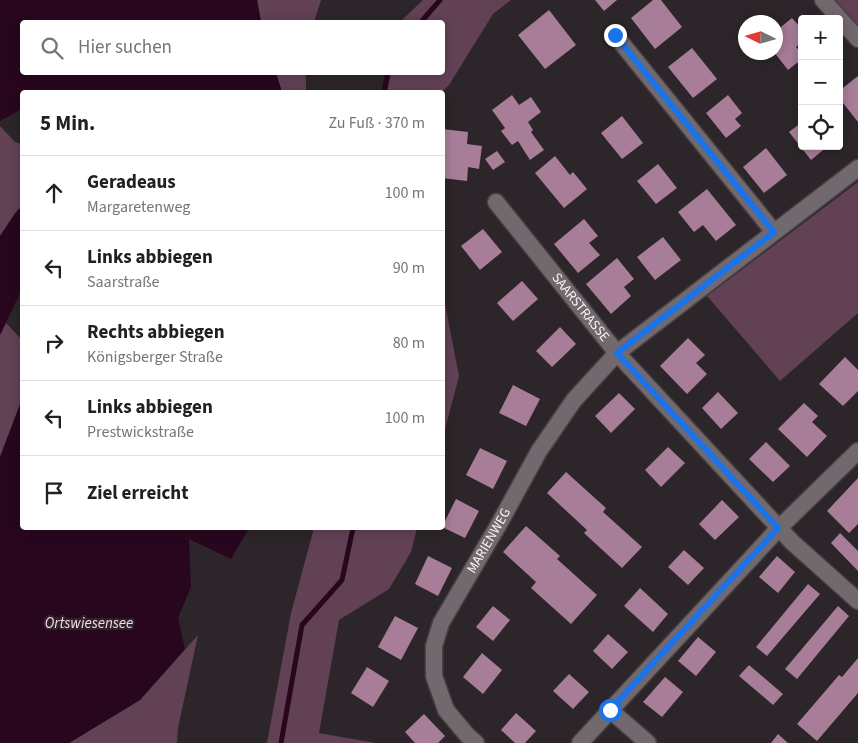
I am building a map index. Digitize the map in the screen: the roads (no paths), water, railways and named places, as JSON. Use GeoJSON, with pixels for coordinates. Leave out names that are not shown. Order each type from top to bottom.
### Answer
{"type":"FeatureCollection","features":[{"type":"Feature","properties":{"kind":"street"},"geometry":{"type":"LineString","coordinates":[[824,0],[858,39]]}},
{"type":"Feature","properties":{"kind":"street"},"geometry":{"type":"LineString","coordinates":[[615,35],[774,232]]}},
{"type":"Feature","properties":{"kind":"street","name":"MARIENWEG"},"geometry":{"type":"LineString","coordinates":[[476,743],[466,735],[446,710],[434,676],[434,646],[441,623],[539,451],[574,400],[617,353],[858,168]]}},
{"type":"Feature","properties":{"kind":"street","name":"SAARSTRASSE"},"geometry":{"type":"LineString","coordinates":[[496,202],[617,353],[778,528],[858,601]]}},
{"type":"Feature","properties":{"kind":"street"},"geometry":{"type":"LineString","coordinates":[[580,743],[778,528],[858,451]]}},
{"type":"Feature","properties":{"kind":"street"},"geometry":{"type":"LineString","coordinates":[[610,710],[648,743]]}},
{"type":"Feature","properties":{"kind":"water"},"geometry":{"type":"Polygon","coordinates":[[[0,0],[257,0],[261,20],[20,20],[20,75],[277,75],[281,90],[20,90],[20,110],[0,121],[0,0]]]}},
{"type":"Feature","properties":{"kind":"water"},"geometry":{"type":"Polygon","coordinates":[[[20,208],[20,293],[0,335],[0,236],[20,208]]]}},
{"type":"Feature","properties":{"kind":"water","name":"Ortswiesensee"},"geometry":{"type":"Polygon","coordinates":[[[20,404],[20,530],[248,530],[231,559],[189,539],[191,587],[178,618],[185,649],[140,700],[69,743],[0,743],[0,457],[20,404]]]}},
{"type":"Feature","properties":{"kind":"waterway"},"geometry":{"type":"LineString","coordinates":[[423,20],[440,0]]}},
{"type":"Feature","properties":{"kind":"waterway"},"geometry":{"type":"LineString","coordinates":[[384,90],[387,75]]}},
{"type":"Feature","properties":{"kind":"waterway"},"geometry":{"type":"LineString","coordinates":[[281,743],[302,625],[342,580],[353,530]]}}]}
